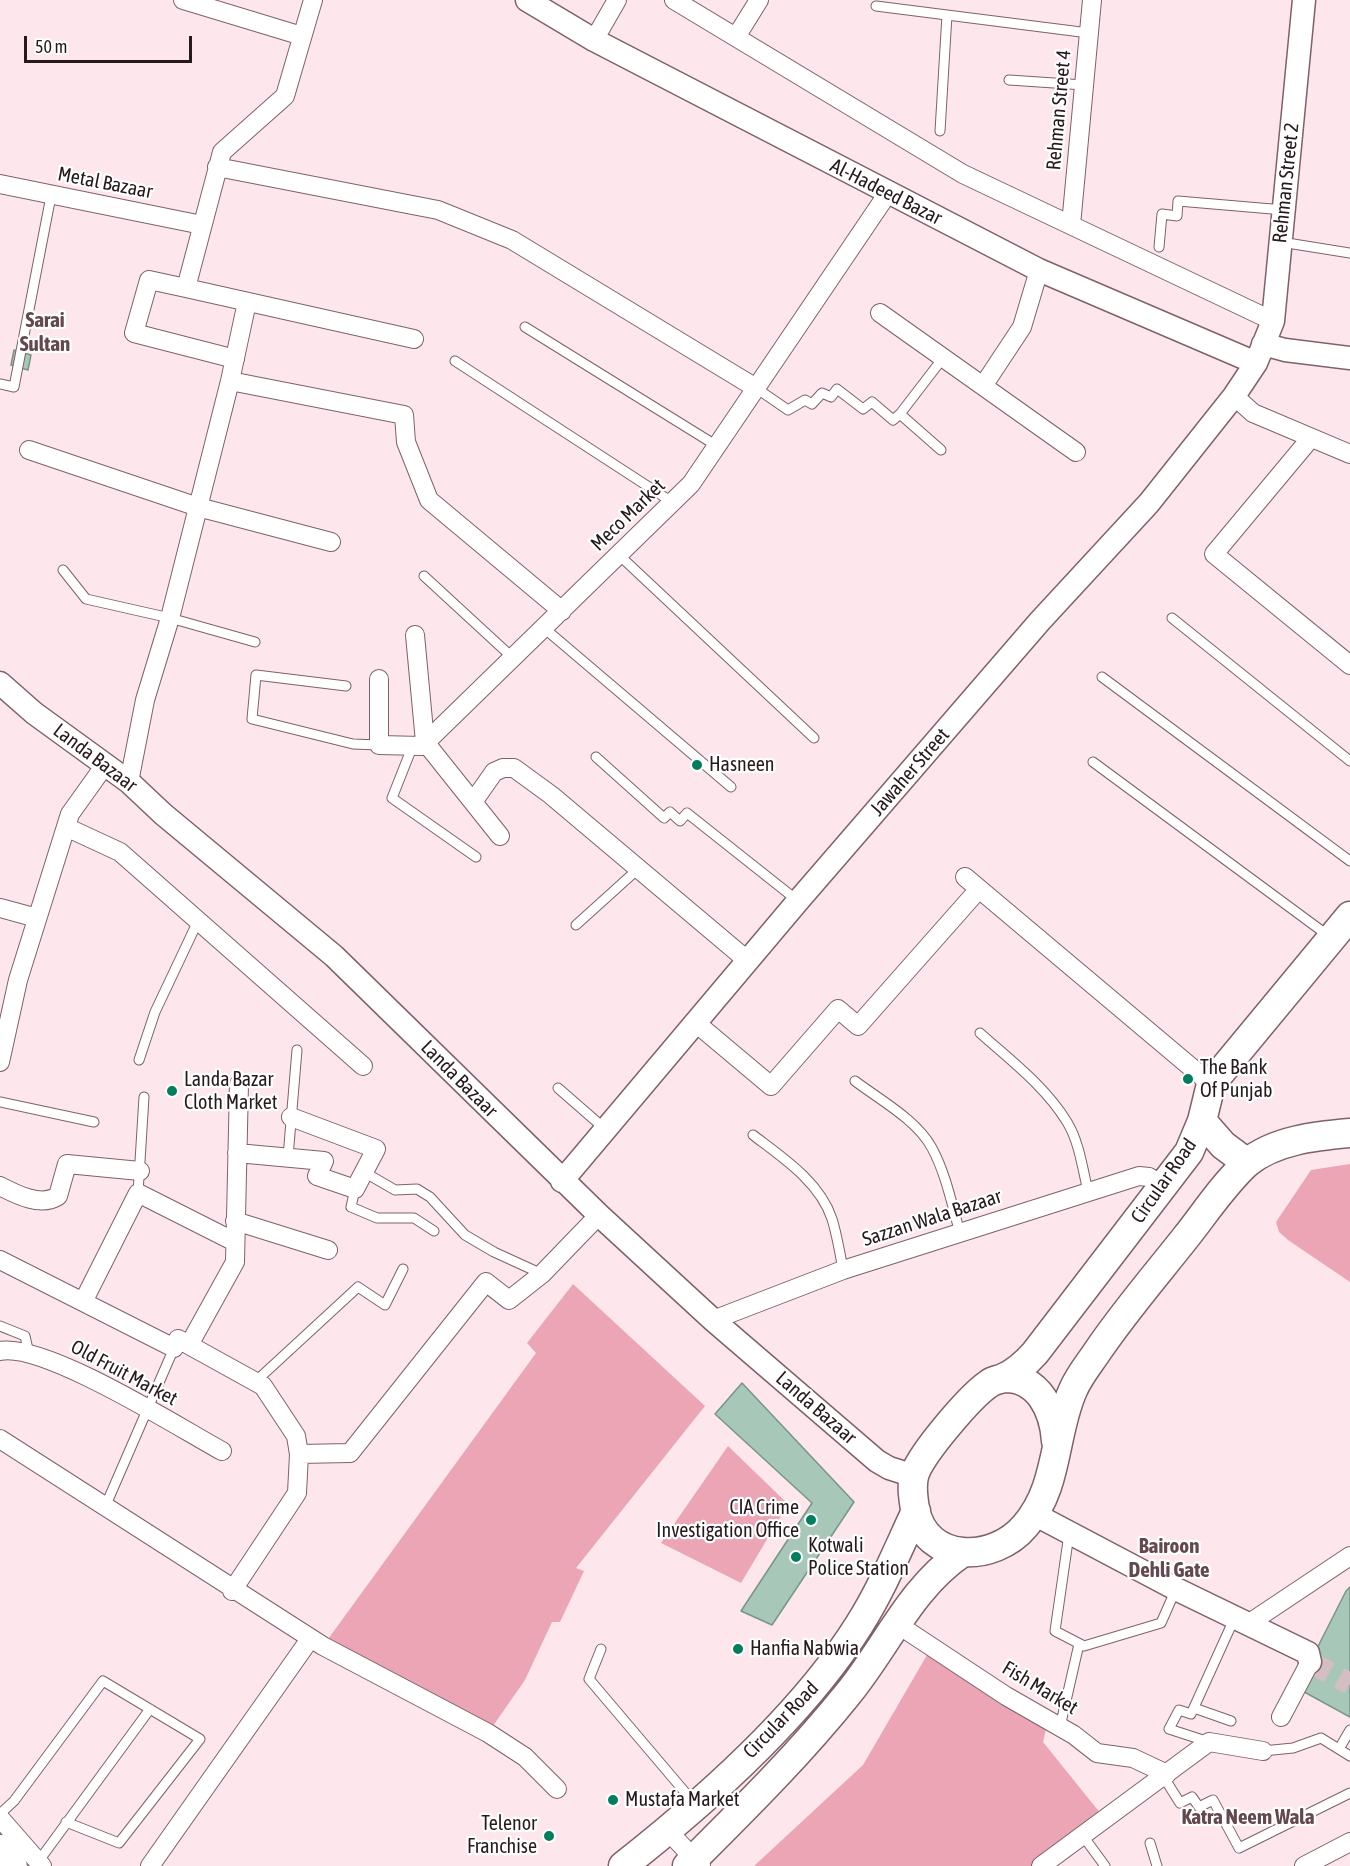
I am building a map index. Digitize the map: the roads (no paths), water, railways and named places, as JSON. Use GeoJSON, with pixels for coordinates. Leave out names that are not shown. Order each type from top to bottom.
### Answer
{"type":"FeatureCollection","features":[{"type":"Feature","properties":{"kind":"main road","name":"Circular Road"},"geometry":{"type":"LineString","coordinates":[[962,1553],[946,1548],[931,1539],[921,1526],[916,1511],[914,1476],[926,1454],[965,1407],[991,1382],[1004,1378],[1035,1353],[1189,1152],[1202,1121],[1211,1084],[1350,916]]}},
{"type":"Feature","properties":{"kind":"main road"},"geometry":{"type":"LineString","coordinates":[[1202,1121],[1223,1145],[1247,1163]]}},
{"type":"Feature","properties":{"kind":"main road"},"geometry":{"type":"LineString","coordinates":[[962,1553],[981,1552],[1002,1545],[1020,1533],[1034,1514],[1049,1484],[1066,1410],[1078,1379],[1112,1330],[1247,1163],[1275,1148],[1295,1141],[1350,1133]]}},
{"type":"Feature","properties":{"kind":"main road"},"geometry":{"type":"LineString","coordinates":[[1004,1378],[1015,1379],[1031,1386],[1045,1400],[1054,1423],[1056,1449]]}},
{"type":"Feature","properties":{"kind":"main road","name":"Circular Road"},"geometry":{"type":"LineString","coordinates":[[623,1866],[696,1806],[800,1702],[835,1660],[873,1603],[916,1511]]}},
{"type":"Feature","properties":{"kind":"main road","name":"Circular Road"},"geometry":{"type":"LineString","coordinates":[[694,1863],[803,1748],[855,1686],[928,1581],[962,1553]]}},
{"type":"Feature","properties":{"kind":"main road"},"geometry":{"type":"LineString","coordinates":[[0,1848],[31,1865]]}},
{"type":"Feature","properties":{"kind":"street"},"geometry":{"type":"LineString","coordinates":[[183,0],[302,36]]}},
{"type":"Feature","properties":{"kind":"street"},"geometry":{"type":"LineString","coordinates":[[186,288],[222,152],[285,96],[314,0]]}},
{"type":"Feature","properties":{"kind":"street","name":"Al-Hadeed Bazar"},"geometry":{"type":"LineString","coordinates":[[527,0],[594,40],[1039,270],[1260,353],[1286,350],[1350,358]]}},
{"type":"Feature","properties":{"kind":"street"},"geometry":{"type":"LineString","coordinates":[[594,40],[617,0]]}},
{"type":"Feature","properties":{"kind":"street"},"geometry":{"type":"LineString","coordinates":[[736,37],[759,0]]}},
{"type":"Feature","properties":{"kind":"street","name":"Rehman Street 4"},"geometry":{"type":"LineString","coordinates":[[1071,225],[1092,0]]}},
{"type":"Feature","properties":{"kind":"street","name":"Rehman Street 2"},"geometry":{"type":"LineString","coordinates":[[1260,353],[1273,321],[1304,0]]}},
{"type":"Feature","properties":{"kind":"street"},"geometry":{"type":"LineString","coordinates":[[682,2],[963,174],[1273,321]]}},
{"type":"Feature","properties":{"kind":"street"},"geometry":{"type":"LineString","coordinates":[[218,167],[438,210],[512,240],[756,388]]}},
{"type":"Feature","properties":{"kind":"street","name":"Metal Bazaar"},"geometry":{"type":"LineString","coordinates":[[0,184],[202,225]]}},
{"type":"Feature","properties":{"kind":"street","name":"Meco Market"},"geometry":{"type":"LineString","coordinates":[[419,744],[513,658],[691,484],[888,193]]}},
{"type":"Feature","properties":{"kind":"street"},"geometry":{"type":"LineString","coordinates":[[983,386],[1022,327],[1039,270]]}},
{"type":"Feature","properties":{"kind":"street"},"geometry":{"type":"LineString","coordinates":[[235,359],[134,333],[149,280],[414,339]]}},
{"type":"Feature","properties":{"kind":"street"},"geometry":{"type":"LineString","coordinates":[[129,782],[145,700],[170,618],[230,381],[247,302]]}},
{"type":"Feature","properties":{"kind":"street"},"geometry":{"type":"LineString","coordinates":[[880,314],[1076,452]]}},
{"type":"Feature","properties":{"kind":"street","name":"Jawaher Street"},"geometry":{"type":"LineString","coordinates":[[562,1181],[798,901],[1040,621],[1149,503],[1234,396],[1260,353]]}},
{"type":"Feature","properties":{"kind":"street"},"geometry":{"type":"LineString","coordinates":[[230,381],[404,415],[406,442],[429,500],[562,611]]}},
{"type":"Feature","properties":{"kind":"street"},"geometry":{"type":"LineString","coordinates":[[1234,396],[1253,413],[1350,454]]}},
{"type":"Feature","properties":{"kind":"street"},"geometry":{"type":"LineString","coordinates":[[1310,439],[1214,554],[1350,665]]}},
{"type":"Feature","properties":{"kind":"street"},"geometry":{"type":"LineString","coordinates":[[29,450],[198,507],[331,542]]}},
{"type":"Feature","properties":{"kind":"street"},"geometry":{"type":"LineString","coordinates":[[415,635],[419,744],[473,802],[500,836]]}},
{"type":"Feature","properties":{"kind":"street"},"geometry":{"type":"LineString","coordinates":[[379,679],[379,745],[419,744]]}},
{"type":"Feature","properties":{"kind":"street","name":"Landa Bazaar"},"geometry":{"type":"LineString","coordinates":[[0,683],[34,713],[129,782],[163,814],[334,956],[562,1181],[713,1320],[877,1461],[889,1468],[914,1476]]}},
{"type":"Feature","properties":{"kind":"street"},"geometry":{"type":"LineString","coordinates":[[0,1062],[18,980],[66,827],[80,797],[105,765]]}},
{"type":"Feature","properties":{"kind":"street"},"geometry":{"type":"LineString","coordinates":[[473,802],[494,772],[514,768],[748,961]]}},
{"type":"Feature","properties":{"kind":"street"},"geometry":{"type":"LineString","coordinates":[[66,827],[120,852],[363,1066]]}},
{"type":"Feature","properties":{"kind":"street"},"geometry":{"type":"LineString","coordinates":[[965,877],[1211,1084]]}},
{"type":"Feature","properties":{"kind":"street"},"geometry":{"type":"LineString","coordinates":[[696,1023],[771,1086],[838,1009],[858,1026],[979,889]]}},
{"type":"Feature","properties":{"kind":"street"},"geometry":{"type":"LineString","coordinates":[[0,908],[38,918]]}},
{"type":"Feature","properties":{"kind":"street"},"geometry":{"type":"LineString","coordinates":[[182,1347],[235,1262],[238,1084]]}},
{"type":"Feature","properties":{"kind":"street"},"geometry":{"type":"LineString","coordinates":[[237,1153],[324,1161],[318,1176],[355,1189],[376,1149],[291,1118]]}},
{"type":"Feature","properties":{"kind":"street"},"geometry":{"type":"LineString","coordinates":[[0,1186],[36,1200],[50,1200],[58,1196],[67,1164],[140,1171]]}},
{"type":"Feature","properties":{"kind":"street","name":"Sazzan Wala Bazaar"},"geometry":{"type":"LineString","coordinates":[[713,1320],[843,1270],[1139,1176],[1149,1177],[1165,1186]]}},
{"type":"Feature","properties":{"kind":"street"},"geometry":{"type":"LineString","coordinates":[[82,1302],[138,1193],[235,1242]]}},
{"type":"Feature","properties":{"kind":"street"},"geometry":{"type":"LineString","coordinates":[[299,1454],[350,1453],[486,1281],[509,1300],[542,1274],[599,1215]]}},
{"type":"Feature","properties":{"kind":"street"},"geometry":{"type":"LineString","coordinates":[[236,1221],[328,1250]]}},
{"type":"Feature","properties":{"kind":"street"},"geometry":{"type":"LineString","coordinates":[[0,1260],[82,1302],[263,1386],[281,1409],[296,1436],[299,1454],[297,1494],[232,1591]]}},
{"type":"Feature","properties":{"kind":"street","name":"Old Fruit Market"},"geometry":{"type":"LineString","coordinates":[[0,1351],[10,1349],[71,1368],[222,1452]]}},
{"type":"Feature","properties":{"kind":"street"},"geometry":{"type":"LineString","coordinates":[[0,1439],[232,1591],[310,1639],[488,1733],[525,1757],[557,1789]]}},
{"type":"Feature","properties":{"kind":"street"},"geometry":{"type":"LineString","coordinates":[[1034,1514],[1176,1589],[1308,1653],[1310,1662],[1281,1716]]}},
{"type":"Feature","properties":{"kind":"street"},"geometry":{"type":"LineString","coordinates":[[1242,1621],[1350,1556]]}},
{"type":"Feature","properties":{"kind":"street","name":"Fish Market"},"geometry":{"type":"LineString","coordinates":[[897,1624],[1006,1696],[1060,1726],[1097,1753],[1133,1758],[1165,1775]]}},
{"type":"Feature","properties":{"kind":"street"},"geometry":{"type":"LineString","coordinates":[[150,1866],[310,1639]]}},
{"type":"Feature","properties":{"kind":"street"},"geometry":{"type":"LineString","coordinates":[[1041,1866],[1209,1742],[1263,1751]]}},
{"type":"Feature","properties":{"kind":"street"},"geometry":{"type":"LineString","coordinates":[[0,1816],[31,1865]]}},
{"type":"Feature","properties":{"kind":"street"},"geometry":{"type":"LineString","coordinates":[[668,1831],[694,1863]]}},
{"type":"Feature","properties":{"kind":"street"},"geometry":{"type":"LineString","coordinates":[[1304,1866],[1350,1842]]}},
{"type":"Feature","properties":{"kind":"lane"},"geometry":{"type":"LineString","coordinates":[[876,6],[1089,33]]}},
{"type":"Feature","properties":{"kind":"lane"},"geometry":{"type":"LineString","coordinates":[[940,131],[947,15]]}},
{"type":"Feature","properties":{"kind":"lane"},"geometry":{"type":"LineString","coordinates":[[1009,80],[1084,85]]}},
{"type":"Feature","properties":{"kind":"lane"},"geometry":{"type":"LineString","coordinates":[[0,384],[14,387],[51,196]]}},
{"type":"Feature","properties":{"kind":"lane"},"geometry":{"type":"LineString","coordinates":[[1159,248],[1162,214],[1177,216],[1178,201],[1284,210]]}},
{"type":"Feature","properties":{"kind":"lane"},"geometry":{"type":"LineString","coordinates":[[1280,242],[1350,253]]}},
{"type":"Feature","properties":{"kind":"lane"},"geometry":{"type":"LineString","coordinates":[[525,327],[717,446]]}},
{"type":"Feature","properties":{"kind":"lane"},"geometry":{"type":"LineString","coordinates":[[756,388],[788,410],[805,400],[812,404],[822,393],[831,397],[837,389],[864,409],[872,402],[893,420],[943,357]]}},
{"type":"Feature","properties":{"kind":"lane"},"geometry":{"type":"LineString","coordinates":[[455,361],[672,502]]}},
{"type":"Feature","properties":{"kind":"lane"},"geometry":{"type":"LineString","coordinates":[[900,414],[941,450]]}},
{"type":"Feature","properties":{"kind":"lane"},"geometry":{"type":"LineString","coordinates":[[619,555],[814,738]]}},
{"type":"Feature","properties":{"kind":"lane"},"geometry":{"type":"LineString","coordinates":[[63,570],[86,599],[170,618],[255,642]]}},
{"type":"Feature","properties":{"kind":"lane"},"geometry":{"type":"LineString","coordinates":[[424,576],[513,658]]}},
{"type":"Feature","properties":{"kind":"lane"},"geometry":{"type":"LineString","coordinates":[[1172,618],[1350,761]]}},
{"type":"Feature","properties":{"kind":"lane"},"geometry":{"type":"LineString","coordinates":[[544,628],[731,787]]}},
{"type":"Feature","properties":{"kind":"lane"},"geometry":{"type":"LineString","coordinates":[[346,686],[256,675],[252,719],[353,744],[379,745]]}},
{"type":"Feature","properties":{"kind":"lane"},"geometry":{"type":"LineString","coordinates":[[1102,677],[1350,861]]}},
{"type":"Feature","properties":{"kind":"lane"},"geometry":{"type":"LineString","coordinates":[[419,744],[392,798],[476,857]]}},
{"type":"Feature","properties":{"kind":"lane"},"geometry":{"type":"LineString","coordinates":[[596,757],[664,818],[670,812],[680,821],[687,813],[798,901]]}},
{"type":"Feature","properties":{"kind":"lane"},"geometry":{"type":"LineString","coordinates":[[1094,762],[1332,938]]}},
{"type":"Feature","properties":{"kind":"lane"},"geometry":{"type":"LineString","coordinates":[[576,926],[638,869]]}},
{"type":"Feature","properties":{"kind":"lane"},"geometry":{"type":"LineString","coordinates":[[139,1060],[155,1012],[198,921]]}},
{"type":"Feature","properties":{"kind":"lane"},"geometry":{"type":"LineString","coordinates":[[980,1033],[1042,1089],[1068,1123],[1083,1165],[1088,1192]]}},
{"type":"Feature","properties":{"kind":"lane"},"geometry":{"type":"LineString","coordinates":[[288,1157],[297,1050]]}},
{"type":"Feature","properties":{"kind":"lane"},"geometry":{"type":"LineString","coordinates":[[855,1081],[907,1120],[931,1146],[942,1171],[960,1233]]}},
{"type":"Feature","properties":{"kind":"lane"},"geometry":{"type":"LineString","coordinates":[[558,1088],[605,1130]]}},
{"type":"Feature","properties":{"kind":"lane"},"geometry":{"type":"LineString","coordinates":[[138,1193],[144,1097]]}},
{"type":"Feature","properties":{"kind":"lane"},"geometry":{"type":"LineString","coordinates":[[0,1102],[94,1122]]}},
{"type":"Feature","properties":{"kind":"lane"},"geometry":{"type":"LineString","coordinates":[[753,1134],[786,1160],[819,1193],[831,1217],[843,1270]]}},
{"type":"Feature","properties":{"kind":"lane"},"geometry":{"type":"LineString","coordinates":[[364,1172],[395,1190],[417,1189],[430,1197],[465,1234],[494,1252],[542,1274]]}},
{"type":"Feature","properties":{"kind":"lane"},"geometry":{"type":"LineString","coordinates":[[355,1189],[351,1207],[377,1218],[414,1218],[434,1231]]}},
{"type":"Feature","properties":{"kind":"lane"},"geometry":{"type":"LineString","coordinates":[[255,1382],[358,1287],[385,1305],[403,1269]]}},
{"type":"Feature","properties":{"kind":"lane"},"geometry":{"type":"LineString","coordinates":[[0,1326],[25,1336],[29,1354]]}},
{"type":"Feature","properties":{"kind":"lane"},"geometry":{"type":"LineString","coordinates":[[105,1507],[148,1411],[182,1347]]}},
{"type":"Feature","properties":{"kind":"lane"},"geometry":{"type":"LineString","coordinates":[[1069,1534],[1055,1631],[1079,1644],[1084,1646],[1161,1623],[1176,1589]]}},
{"type":"Feature","properties":{"kind":"lane"},"geometry":{"type":"LineString","coordinates":[[1209,1742],[1169,1729],[1179,1710],[1191,1714],[1242,1621]]}},
{"type":"Feature","properties":{"kind":"lane"},"geometry":{"type":"LineString","coordinates":[[1060,1726],[1079,1644]]}},
{"type":"Feature","properties":{"kind":"lane"},"geometry":{"type":"LineString","coordinates":[[601,1649],[589,1679],[696,1806]]}},
{"type":"Feature","properties":{"kind":"lane"},"geometry":{"type":"LineString","coordinates":[[0,1816],[14,1801],[103,1681],[200,1739],[119,1844],[66,1822]]}},
{"type":"Feature","properties":{"kind":"lane"},"geometry":{"type":"LineString","coordinates":[[1194,1708],[1231,1721]]}},
{"type":"Feature","properties":{"kind":"lane"},"geometry":{"type":"LineString","coordinates":[[31,1865],[150,1709]]}},
{"type":"Feature","properties":{"kind":"lane"},"geometry":{"type":"LineString","coordinates":[[1339,1749],[1350,1730]]}},
{"type":"Feature","properties":{"kind":"lane"},"geometry":{"type":"LineString","coordinates":[[1263,1751],[1293,1748],[1321,1738],[1350,1756]]}},
{"type":"Feature","properties":{"kind":"lane"},"geometry":{"type":"LineString","coordinates":[[1165,1775],[1180,1803],[1192,1797],[1198,1807],[1213,1800],[1239,1848],[1350,1793]]}},
{"type":"Feature","properties":{"kind":"lane"},"geometry":{"type":"LineString","coordinates":[[1083,1836],[1105,1866]]}},
{"type":"Feature","properties":{"kind":"lane"},"geometry":{"type":"LineString","coordinates":[[1150,1843],[1157,1866]]}},
{"type":"Feature","properties":{"kind":"tunnel"},"geometry":{"type":"LineString","coordinates":[[1310,1662],[1350,1684]]}},
{"type":"Feature","properties":{"kind":"place","name":"Hasneen"},"geometry":{"type":"Point","coordinates":[697,765]}},
{"type":"Feature","properties":{"kind":"place","name":"The Bank Of Punjab"},"geometry":{"type":"Point","coordinates":[1188,1079]}},
{"type":"Feature","properties":{"kind":"place","name":"Landa Bazar Cloth Market"},"geometry":{"type":"Point","coordinates":[172,1091]}},
{"type":"Feature","properties":{"kind":"place","name":"CIA Crime Investigation Office"},"geometry":{"type":"Point","coordinates":[811,1520]}},
{"type":"Feature","properties":{"kind":"place","name":"Kotwali Police Station"},"geometry":{"type":"Point","coordinates":[796,1557]}},
{"type":"Feature","properties":{"kind":"place","name":"Hanfia Nabwia"},"geometry":{"type":"Point","coordinates":[738,1649]}},
{"type":"Feature","properties":{"kind":"place","name":"Mustafa Market"},"geometry":{"type":"Point","coordinates":[613,1800]}},
{"type":"Feature","properties":{"kind":"place","name":"Telenor Franchise"},"geometry":{"type":"Point","coordinates":[549,1836]}},
{"type":"Feature","properties":{"kind":"district","name":"Sarai Sultan"},"geometry":{"type":"Point","coordinates":[45,332]}},
{"type":"Feature","properties":{"kind":"district","name":"Bairoon Dehli Gate"},"geometry":{"type":"Point","coordinates":[1169,1558]}},
{"type":"Feature","properties":{"kind":"district","name":"Katra Neem Wala"},"geometry":{"type":"Point","coordinates":[1248,1817]}}]}
